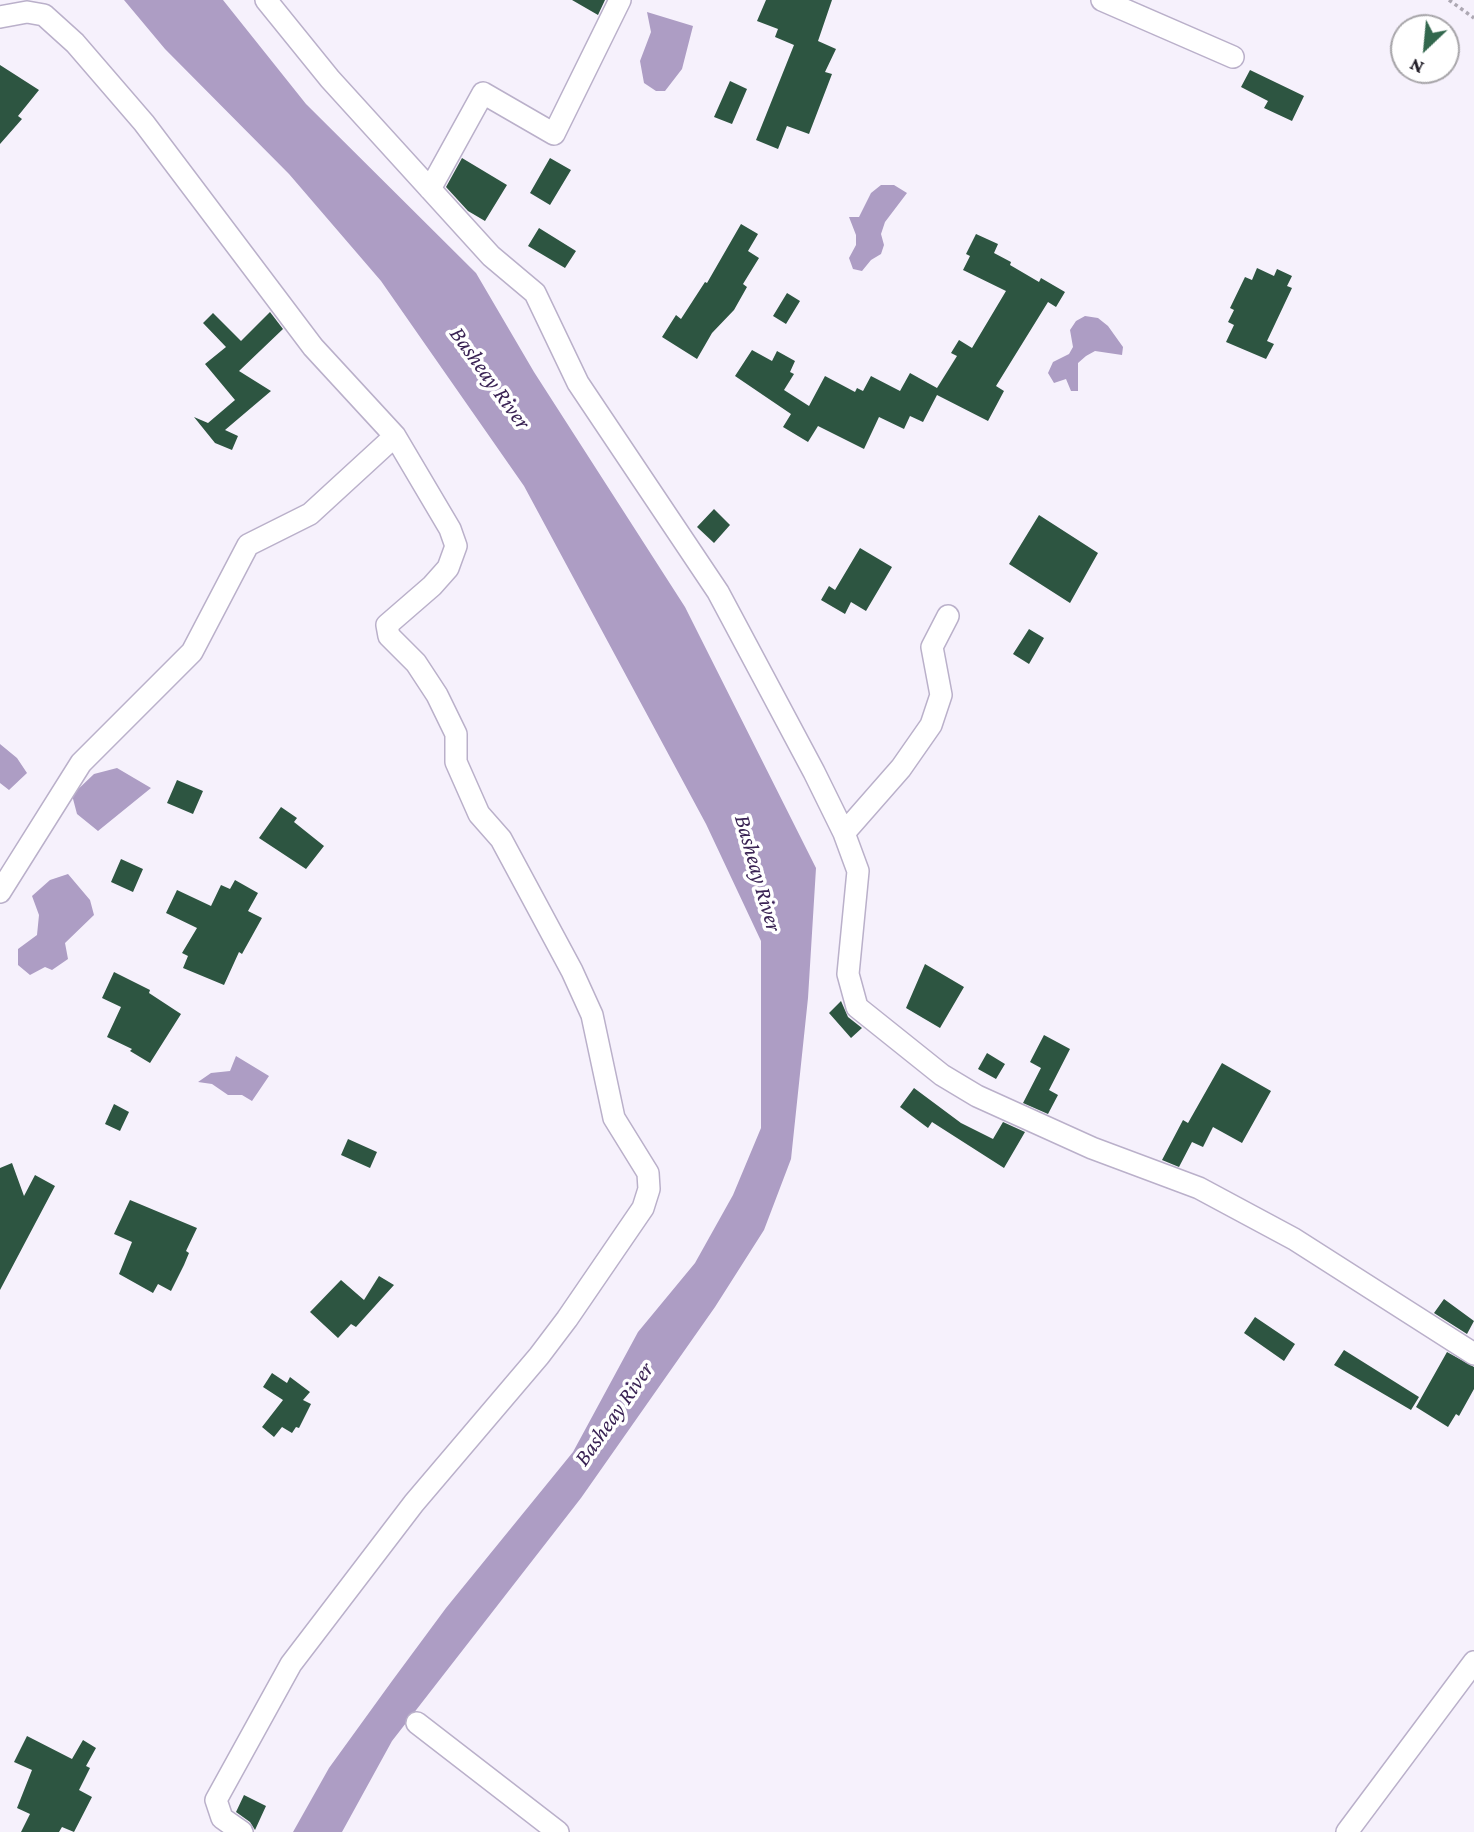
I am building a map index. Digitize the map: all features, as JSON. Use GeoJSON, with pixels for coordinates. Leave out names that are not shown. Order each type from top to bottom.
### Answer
{"type":"FeatureCollection","features":[{"type":"Feature","properties":{"kind":"street"},"geometry":{"type":"LineString","coordinates":[[266,0],[330,79],[491,256],[535,293],[578,383],[718,592],[844,833],[858,871],[848,974],[858,1007],[942,1075],[977,1096],[1092,1148],[1199,1188],[1294,1239],[1474,1354]]}},
{"type":"Feature","properties":{"kind":"street"},"geometry":{"type":"LineString","coordinates":[[430,189],[483,93],[554,134],[620,0]]}},
{"type":"Feature","properties":{"kind":"street"},"geometry":{"type":"LineString","coordinates":[[1102,0],[1233,57]]}},
{"type":"Feature","properties":{"kind":"street"},"geometry":{"type":"LineString","coordinates":[[0,17],[27,12],[44,15],[75,43],[144,123],[313,348],[395,436],[450,529],[456,546],[448,568],[432,586],[387,625],[389,636],[416,663],[437,695],[456,734],[456,762],[479,814],[501,839],[572,971],[592,1015],[614,1118],[648,1173],[649,1189],[643,1208],[539,1356],[414,1503],[291,1664],[216,1800],[222,1818],[242,1832]]}},
{"type":"Feature","properties":{"kind":"street"},"geometry":{"type":"LineString","coordinates":[[0,892],[81,762],[192,652],[248,545],[310,514],[395,436]]}},
{"type":"Feature","properties":{"kind":"street"},"geometry":{"type":"LineString","coordinates":[[844,833],[901,768],[930,725],[941,695],[932,647],[948,616]]}},
{"type":"Feature","properties":{"kind":"street"},"geometry":{"type":"LineString","coordinates":[[1347,1832],[1474,1662]]}},
{"type":"Feature","properties":{"kind":"street"},"geometry":{"type":"LineString","coordinates":[[417,1723],[558,1832]]}},
{"type":"Feature","properties":{"kind":"path"},"geometry":{"type":"LineString","coordinates":[[1449,0],[1474,18]]}},
{"type":"Feature","properties":{"kind":"water","name":"Basheay River"},"geometry":{"type":"Polygon","coordinates":[[[124,0],[223,0],[306,104],[476,273],[534,372],[685,607],[816,868],[808,998],[791,1159],[764,1230],[715,1307],[581,1498],[392,1741],[342,1832],[293,1832],[329,1768],[392,1681],[446,1608],[573,1452],[638,1332],[695,1263],[733,1195],[761,1128],[761,941],[706,824],[524,486],[381,281],[289,174],[165,49],[124,0]]]}},
{"type":"Feature","properties":{"kind":"water"},"geometry":{"type":"Polygon","coordinates":[[[647,12],[693,26],[682,69],[665,91],[656,91],[644,83],[640,61],[651,32],[647,12]]]}},
{"type":"Feature","properties":{"kind":"water"},"geometry":{"type":"Polygon","coordinates":[[[881,185],[894,185],[907,193],[885,222],[881,234],[884,245],[881,254],[871,260],[862,271],[853,269],[849,258],[856,245],[856,235],[849,217],[859,217],[871,193],[881,185]]]}},
{"type":"Feature","properties":{"kind":"water"},"geometry":{"type":"Polygon","coordinates":[[[1085,316],[1098,318],[1108,326],[1123,347],[1122,355],[1095,351],[1086,356],[1078,363],[1078,391],[1071,391],[1066,379],[1054,383],[1048,373],[1053,362],[1069,354],[1073,347],[1070,330],[1076,321],[1085,316]]]}},
{"type":"Feature","properties":{"kind":"water"},"geometry":{"type":"Polygon","coordinates":[[[0,744],[17,758],[27,773],[9,790],[0,783],[0,744]]]}},
{"type":"Feature","properties":{"kind":"water"},"geometry":{"type":"Polygon","coordinates":[[[117,768],[151,788],[98,831],[77,814],[72,795],[94,774],[117,768]]]}},
{"type":"Feature","properties":{"kind":"water"},"geometry":{"type":"Polygon","coordinates":[[[68,874],[90,900],[94,915],[65,943],[68,959],[52,970],[45,967],[30,975],[18,965],[18,949],[37,935],[39,915],[32,896],[50,880],[68,874]]]}},
{"type":"Feature","properties":{"kind":"water"},"geometry":{"type":"Polygon","coordinates":[[[236,1056],[269,1076],[252,1101],[242,1095],[228,1095],[212,1084],[198,1082],[211,1073],[230,1071],[236,1056]]]}},
{"type":"Feature","properties":{"kind":"building"},"geometry":{"type":"Polygon","coordinates":[[[572,0],[605,0],[598,15],[572,0]]]}},
{"type":"Feature","properties":{"kind":"building"},"geometry":{"type":"Polygon","coordinates":[[[766,0],[832,0],[818,41],[836,49],[825,72],[832,74],[809,134],[787,126],[778,149],[756,140],[794,45],[775,37],[778,29],[757,21],[766,0]]]}},
{"type":"Feature","properties":{"kind":"building"},"geometry":{"type":"Polygon","coordinates":[[[0,65],[39,90],[18,116],[22,119],[0,144],[0,65]]]}},
{"type":"Feature","properties":{"kind":"building"},"geometry":{"type":"Polygon","coordinates":[[[1250,70],[1304,96],[1292,121],[1264,108],[1268,101],[1241,87],[1250,70]]]}},
{"type":"Feature","properties":{"kind":"building"},"geometry":{"type":"Polygon","coordinates":[[[730,81],[747,89],[732,124],[714,117],[730,81]]]}},
{"type":"Feature","properties":{"kind":"building"},"geometry":{"type":"Polygon","coordinates":[[[462,158],[507,185],[485,221],[468,211],[446,187],[462,158]]]}},
{"type":"Feature","properties":{"kind":"building"},"geometry":{"type":"Polygon","coordinates":[[[550,158],[571,170],[550,205],[530,193],[550,158]]]}},
{"type":"Feature","properties":{"kind":"building"},"geometry":{"type":"Polygon","coordinates":[[[741,224],[758,234],[748,251],[759,258],[743,284],[747,287],[734,310],[712,333],[697,359],[662,337],[676,315],[681,319],[705,282],[707,283],[741,224]]]}},
{"type":"Feature","properties":{"kind":"building"},"geometry":{"type":"Polygon","coordinates":[[[539,228],[576,251],[565,268],[528,246],[539,228]]]}},
{"type":"Feature","properties":{"kind":"building"},"geometry":{"type":"Polygon","coordinates":[[[976,234],[998,244],[994,253],[1011,262],[1010,265],[1039,282],[1041,278],[1065,292],[1056,307],[1048,302],[996,386],[1004,391],[988,421],[937,395],[923,422],[910,416],[904,429],[879,417],[864,449],[818,426],[808,442],[783,427],[791,414],[735,376],[752,350],[772,361],[777,351],[795,361],[790,372],[794,374],[784,390],[809,406],[825,376],[855,392],[857,388],[863,391],[871,376],[900,391],[910,373],[937,388],[957,356],[951,353],[959,340],[972,348],[1006,291],[963,270],[970,256],[966,254],[976,234]]]}},
{"type":"Feature","properties":{"kind":"building"},"geometry":{"type":"Polygon","coordinates":[[[1257,268],[1274,276],[1277,269],[1292,276],[1287,286],[1292,288],[1267,341],[1274,344],[1266,359],[1226,342],[1234,325],[1228,322],[1234,310],[1230,308],[1245,277],[1252,280],[1257,268]]]}},
{"type":"Feature","properties":{"kind":"building"},"geometry":{"type":"Polygon","coordinates":[[[787,293],[800,301],[786,324],[773,316],[787,293]]]}},
{"type":"Feature","properties":{"kind":"building"},"geometry":{"type":"Polygon","coordinates":[[[270,312],[283,329],[239,371],[271,391],[225,430],[238,436],[232,450],[215,443],[194,417],[208,423],[235,400],[205,364],[226,347],[203,323],[213,313],[241,341],[270,312]]]}},
{"type":"Feature","properties":{"kind":"building"},"geometry":{"type":"Polygon","coordinates":[[[714,509],[730,525],[714,543],[697,527],[714,509]]]}},
{"type":"Feature","properties":{"kind":"building"},"geometry":{"type":"Polygon","coordinates":[[[1039,515],[1098,553],[1070,603],[1009,564],[1039,515]]]}},
{"type":"Feature","properties":{"kind":"building"},"geometry":{"type":"Polygon","coordinates":[[[860,548],[892,567],[866,611],[851,602],[845,614],[821,600],[829,586],[835,590],[860,548]]]}},
{"type":"Feature","properties":{"kind":"building"},"geometry":{"type":"Polygon","coordinates":[[[1029,629],[1044,638],[1029,664],[1013,654],[1029,629]]]}},
{"type":"Feature","properties":{"kind":"building"},"geometry":{"type":"Polygon","coordinates":[[[177,780],[203,791],[193,814],[167,803],[177,780]]]}},
{"type":"Feature","properties":{"kind":"building"},"geometry":{"type":"Polygon","coordinates":[[[281,807],[297,818],[294,822],[324,846],[306,869],[259,838],[281,807]]]}},
{"type":"Feature","properties":{"kind":"building"},"geometry":{"type":"Polygon","coordinates":[[[121,859],[143,869],[133,892],[111,882],[121,859]]]}},
{"type":"Feature","properties":{"kind":"building"},"geometry":{"type":"Polygon","coordinates":[[[235,880],[258,893],[248,911],[262,918],[242,954],[239,952],[224,985],[183,968],[188,956],[182,953],[197,928],[166,913],[177,890],[211,906],[221,885],[230,889],[235,880]]]}},
{"type":"Feature","properties":{"kind":"building"},"geometry":{"type":"Polygon","coordinates":[[[925,964],[964,987],[940,1028],[906,1008],[925,964]]]}},
{"type":"Feature","properties":{"kind":"building"},"geometry":{"type":"Polygon","coordinates":[[[114,972],[150,990],[149,993],[181,1014],[150,1063],[130,1051],[132,1049],[107,1037],[121,1007],[102,998],[114,972]]]}},
{"type":"Feature","properties":{"kind":"building"},"geometry":{"type":"Polygon","coordinates":[[[841,1001],[848,1017],[862,1028],[851,1038],[829,1013],[841,1001]]]}},
{"type":"Feature","properties":{"kind":"building"},"geometry":{"type":"Polygon","coordinates":[[[1044,1035],[1070,1049],[1049,1090],[1058,1095],[1048,1114],[1023,1103],[1041,1068],[1030,1062],[1044,1035]]]}},
{"type":"Feature","properties":{"kind":"building"},"geometry":{"type":"Polygon","coordinates":[[[987,1053],[1005,1064],[996,1079],[978,1069],[987,1053]]]}},
{"type":"Feature","properties":{"kind":"building"},"geometry":{"type":"Polygon","coordinates":[[[1222,1063],[1271,1091],[1242,1143],[1213,1127],[1203,1147],[1192,1142],[1179,1167],[1162,1160],[1183,1120],[1188,1123],[1222,1063]]]}},
{"type":"Feature","properties":{"kind":"building"},"geometry":{"type":"Polygon","coordinates":[[[914,1088],[961,1123],[993,1139],[1003,1122],[1025,1132],[1004,1168],[932,1122],[928,1128],[900,1107],[914,1088]]]}},
{"type":"Feature","properties":{"kind":"building"},"geometry":{"type":"Polygon","coordinates":[[[114,1104],[129,1112],[120,1131],[105,1124],[114,1104]]]}},
{"type":"Feature","properties":{"kind":"building"},"geometry":{"type":"Polygon","coordinates":[[[348,1139],[377,1152],[370,1168],[341,1155],[348,1139]]]}},
{"type":"Feature","properties":{"kind":"building"},"geometry":{"type":"Polygon","coordinates":[[[12,1163],[24,1196],[35,1175],[55,1186],[0,1290],[0,1168],[12,1163]]]}},
{"type":"Feature","properties":{"kind":"building"},"geometry":{"type":"Polygon","coordinates":[[[130,1200],[197,1228],[186,1251],[189,1253],[171,1291],[158,1284],[153,1293],[119,1274],[132,1242],[114,1234],[130,1200]]]}},
{"type":"Feature","properties":{"kind":"building"},"geometry":{"type":"Polygon","coordinates":[[[379,1276],[394,1285],[356,1327],[351,1324],[338,1338],[310,1312],[341,1280],[364,1300],[379,1276]]]}},
{"type":"Feature","properties":{"kind":"building"},"geometry":{"type":"Polygon","coordinates":[[[1444,1299],[1474,1321],[1467,1334],[1434,1313],[1444,1299]]]}},
{"type":"Feature","properties":{"kind":"building"},"geometry":{"type":"Polygon","coordinates":[[[1255,1317],[1295,1344],[1284,1361],[1244,1333],[1255,1317]]]}},
{"type":"Feature","properties":{"kind":"building"},"geometry":{"type":"Polygon","coordinates":[[[1344,1350],[1419,1397],[1411,1410],[1334,1365],[1344,1350]]]}},
{"type":"Feature","properties":{"kind":"building"},"geometry":{"type":"Polygon","coordinates":[[[1447,1352],[1474,1367],[1474,1389],[1459,1416],[1456,1414],[1448,1427],[1416,1407],[1447,1352]]]}},
{"type":"Feature","properties":{"kind":"building"},"geometry":{"type":"Polygon","coordinates":[[[272,1373],[287,1383],[290,1377],[310,1392],[303,1400],[311,1404],[299,1428],[296,1427],[292,1433],[282,1427],[274,1437],[262,1427],[283,1400],[263,1387],[272,1373]]]}},
{"type":"Feature","properties":{"kind":"building"},"geometry":{"type":"Polygon","coordinates":[[[27,1736],[72,1759],[83,1740],[96,1748],[86,1766],[90,1768],[79,1790],[92,1797],[74,1832],[62,1827],[59,1832],[21,1832],[30,1814],[17,1808],[32,1770],[14,1762],[27,1736]]]}},
{"type":"Feature","properties":{"kind":"building"},"geometry":{"type":"Polygon","coordinates":[[[244,1795],[266,1806],[255,1830],[250,1822],[236,1812],[244,1795]]]}}]}
